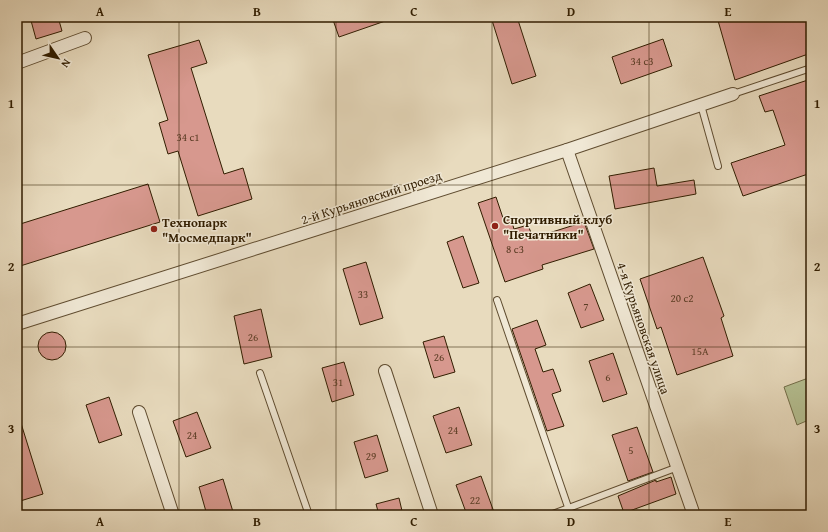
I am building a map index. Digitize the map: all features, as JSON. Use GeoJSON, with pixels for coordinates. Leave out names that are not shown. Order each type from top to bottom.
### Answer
{"type":"FeatureCollection","features":[{"type":"Feature","properties":{"kind":"street"},"geometry":{"type":"LineString","coordinates":[[17,63],[85,38]]}},
{"type":"Feature","properties":{"kind":"street","name":"2-й Курьяновский проезд"},"geometry":{"type":"LineString","coordinates":[[17,324],[566,146],[733,94]]}},
{"type":"Feature","properties":{"kind":"street","name":"4-я Курьяновская улица"},"geometry":{"type":"LineString","coordinates":[[566,146],[694,515]]}},
{"type":"Feature","properties":{"kind":"street"},"geometry":{"type":"LineString","coordinates":[[385,371],[432,515]]}},
{"type":"Feature","properties":{"kind":"street"},"geometry":{"type":"LineString","coordinates":[[140,412],[173,515]]}},
{"type":"Feature","properties":{"kind":"lane"},"geometry":{"type":"LineString","coordinates":[[733,94],[811,68]]}},
{"type":"Feature","properties":{"kind":"lane"},"geometry":{"type":"LineString","coordinates":[[701,105],[718,166]]}},
{"type":"Feature","properties":{"kind":"lane"},"geometry":{"type":"LineString","coordinates":[[497,300],[568,507]]}},
{"type":"Feature","properties":{"kind":"lane"},"geometry":{"type":"LineString","coordinates":[[260,373],[309,515]]}},
{"type":"Feature","properties":{"kind":"lane"},"geometry":{"type":"LineString","coordinates":[[550,515],[678,467]]}},
{"type":"Feature","properties":{"kind":"green space"},"geometry":{"type":"Polygon","coordinates":[[[811,377],[811,419],[797,425],[784,387],[811,377]]]}},
{"type":"Feature","properties":{"kind":"building"},"geometry":{"type":"Polygon","coordinates":[[[30,17],[58,17],[62,31],[36,39],[30,17]]]}},
{"type":"Feature","properties":{"kind":"building"},"geometry":{"type":"Polygon","coordinates":[[[332,17],[391,17],[391,19],[339,37],[332,17]]]}},
{"type":"Feature","properties":{"kind":"building"},"geometry":{"type":"Polygon","coordinates":[[[491,17],[517,17],[536,76],[512,84],[491,17]]]}},
{"type":"Feature","properties":{"kind":"building"},"geometry":{"type":"Polygon","coordinates":[[[717,17],[811,17],[811,53],[735,80],[717,17]]]}},
{"type":"Feature","properties":{"kind":"building"},"geometry":{"type":"Polygon","coordinates":[[[663,39],[672,66],[621,84],[612,57],[663,39]]]}},
{"type":"Feature","properties":{"kind":"building"},"geometry":{"type":"Polygon","coordinates":[[[199,40],[207,63],[191,68],[224,174],[243,168],[252,199],[198,216],[178,151],[168,154],[159,123],[168,120],[148,55],[199,40]]]}},
{"type":"Feature","properties":{"kind":"building"},"geometry":{"type":"Polygon","coordinates":[[[811,79],[811,173],[743,196],[731,163],[785,145],[773,110],[765,112],[759,96],[811,79]]]}},
{"type":"Feature","properties":{"kind":"building"},"geometry":{"type":"Polygon","coordinates":[[[654,168],[657,186],[694,180],[696,194],[615,209],[609,176],[654,168]]]}},
{"type":"Feature","properties":{"kind":"building"},"geometry":{"type":"Polygon","coordinates":[[[148,184],[160,222],[17,267],[17,225],[148,184]]]}},
{"type":"Feature","properties":{"kind":"building"},"geometry":{"type":"Polygon","coordinates":[[[496,197],[504,221],[511,219],[514,229],[528,225],[533,238],[584,222],[594,249],[542,265],[543,269],[505,282],[478,203],[496,197]]]}},
{"type":"Feature","properties":{"kind":"building"},"geometry":{"type":"Polygon","coordinates":[[[463,236],[479,283],[463,288],[447,242],[463,236]]]}},
{"type":"Feature","properties":{"kind":"building"},"geometry":{"type":"Polygon","coordinates":[[[703,257],[724,316],[721,318],[733,356],[677,375],[661,327],[657,329],[640,279],[703,257]]]}},
{"type":"Feature","properties":{"kind":"building"},"geometry":{"type":"Polygon","coordinates":[[[366,262],[383,318],[360,325],[343,269],[366,262]]]}},
{"type":"Feature","properties":{"kind":"building"},"geometry":{"type":"Polygon","coordinates":[[[590,284],[604,320],[581,328],[568,293],[590,284]]]}},
{"type":"Feature","properties":{"kind":"building"},"geometry":{"type":"Polygon","coordinates":[[[261,309],[272,357],[244,364],[234,316],[261,309]]]}},
{"type":"Feature","properties":{"kind":"building"},"geometry":{"type":"Polygon","coordinates":[[[537,320],[546,345],[535,349],[543,372],[553,369],[561,391],[552,394],[564,426],[547,431],[512,329],[537,320]]]}},
{"type":"Feature","properties":{"kind":"building"},"geometry":{"type":"Polygon","coordinates":[[[52,332],[62,336],[66,346],[62,356],[52,360],[42,356],[38,346],[42,336],[52,332]]]}},
{"type":"Feature","properties":{"kind":"building"},"geometry":{"type":"Polygon","coordinates":[[[444,336],[455,372],[434,378],[423,342],[444,336]]]}},
{"type":"Feature","properties":{"kind":"building"},"geometry":{"type":"Polygon","coordinates":[[[613,353],[627,394],[603,402],[589,361],[613,353]]]}},
{"type":"Feature","properties":{"kind":"building"},"geometry":{"type":"Polygon","coordinates":[[[344,362],[354,395],[332,402],[322,368],[344,362]]]}},
{"type":"Feature","properties":{"kind":"building"},"geometry":{"type":"Polygon","coordinates":[[[109,397],[122,435],[99,443],[86,405],[109,397]]]}},
{"type":"Feature","properties":{"kind":"building"},"geometry":{"type":"Polygon","coordinates":[[[459,407],[472,445],[446,453],[433,416],[459,407]]]}},
{"type":"Feature","properties":{"kind":"building"},"geometry":{"type":"Polygon","coordinates":[[[197,412],[211,448],[186,457],[173,421],[197,412]]]}},
{"type":"Feature","properties":{"kind":"building"},"geometry":{"type":"Polygon","coordinates":[[[20,420],[43,494],[17,502],[17,421],[20,420]]]}},
{"type":"Feature","properties":{"kind":"building"},"geometry":{"type":"Polygon","coordinates":[[[637,427],[653,472],[628,481],[612,435],[637,427]]]}},
{"type":"Feature","properties":{"kind":"building"},"geometry":{"type":"Polygon","coordinates":[[[377,435],[388,471],[365,478],[354,442],[377,435]]]}},
{"type":"Feature","properties":{"kind":"building"},"geometry":{"type":"Polygon","coordinates":[[[481,476],[495,515],[467,515],[456,485],[481,476]]]}},
{"type":"Feature","properties":{"kind":"building"},"geometry":{"type":"Polygon","coordinates":[[[671,477],[676,494],[624,513],[618,496],[656,480],[656,482],[671,477]]]}},
{"type":"Feature","properties":{"kind":"building"},"geometry":{"type":"Polygon","coordinates":[[[223,479],[234,515],[207,515],[199,487],[223,479]]]}},
{"type":"Feature","properties":{"kind":"building"},"geometry":{"type":"Polygon","coordinates":[[[399,498],[403,515],[379,515],[376,504],[399,498]]]}},
{"type":"Feature","properties":{"kind":"place","name":"Спортивный клуб \"Печатники\""},"geometry":{"type":"Point","coordinates":[495,226]}},
{"type":"Feature","properties":{"kind":"place","name":"Технопарк \"Мосмедпарк\""},"geometry":{"type":"Point","coordinates":[154,229]}}]}
